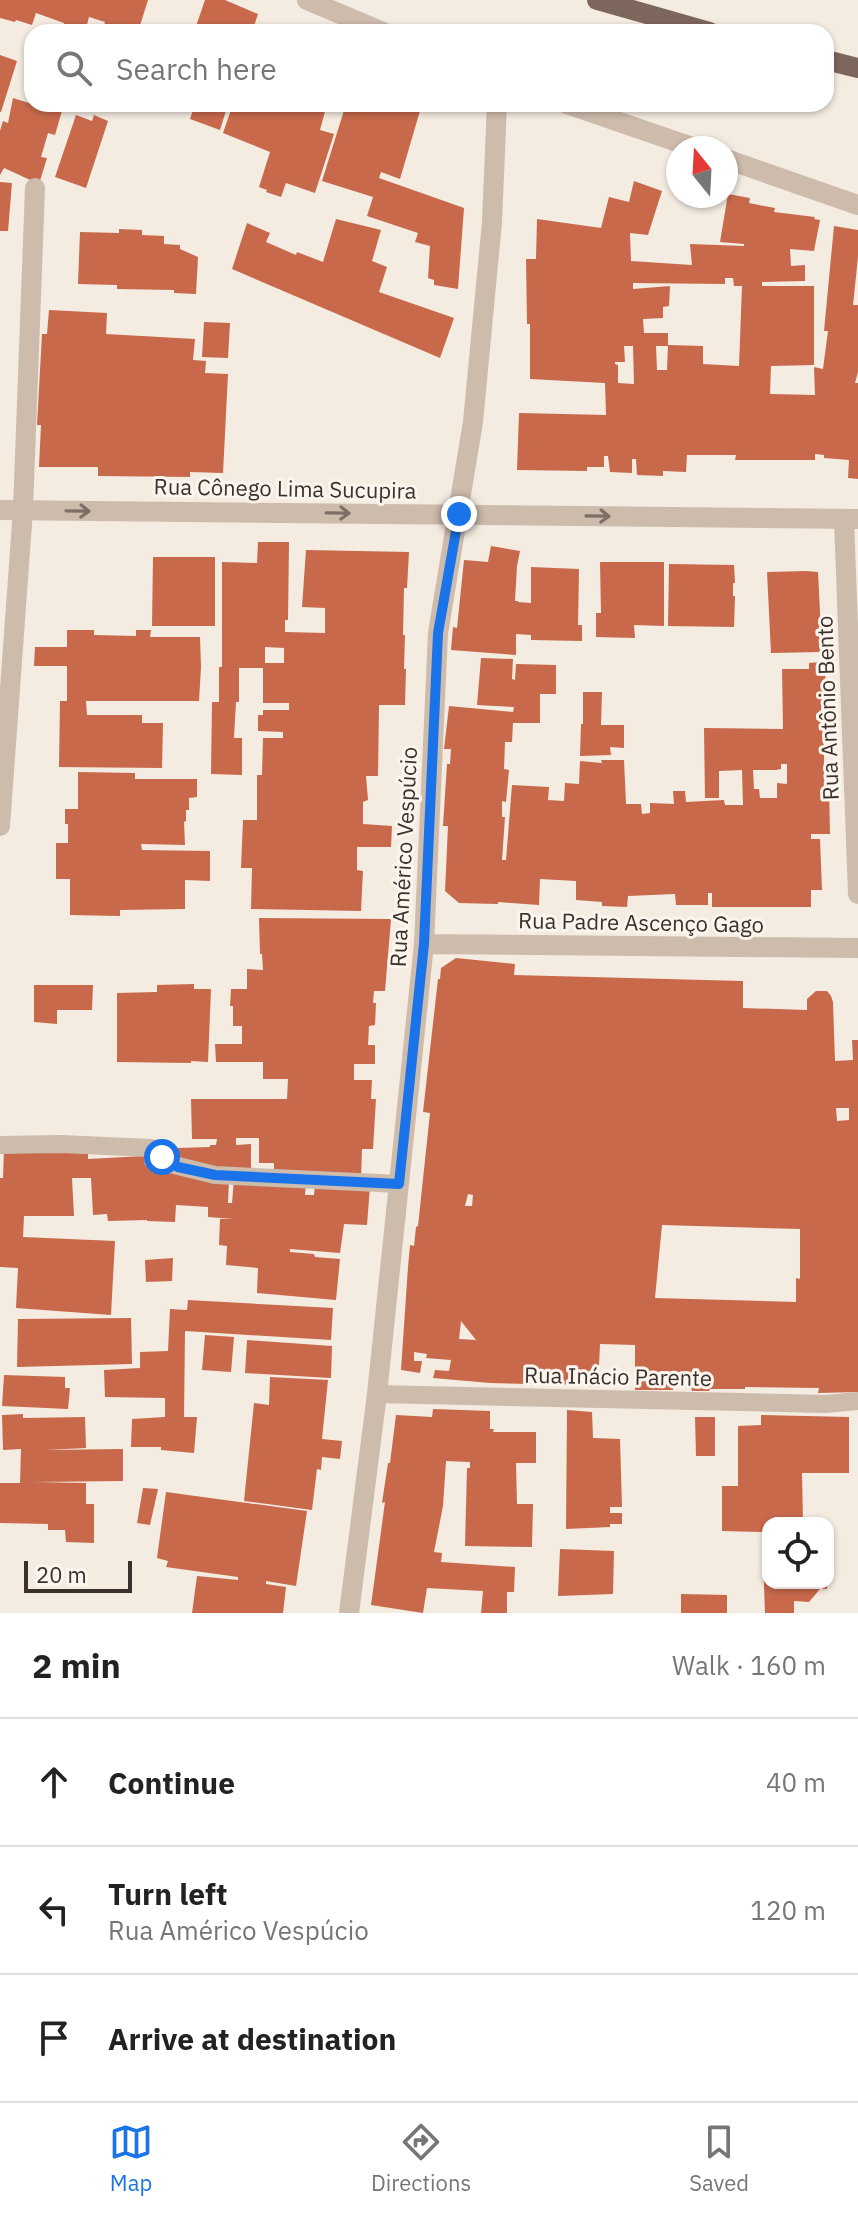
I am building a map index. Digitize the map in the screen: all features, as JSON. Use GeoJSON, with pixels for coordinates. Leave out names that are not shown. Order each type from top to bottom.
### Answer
{"type":"FeatureCollection","features":[{"type":"Feature","properties":{"kind":"main road"},"geometry":{"type":"LineString","coordinates":[[597,0],[682,24]]}},
{"type":"Feature","properties":{"kind":"main road"},"geometry":{"type":"LineString","coordinates":[[834,62],[858,68]]}},
{"type":"Feature","properties":{"kind":"street"},"geometry":{"type":"LineString","coordinates":[[307,0],[364,24]]}},
{"type":"Feature","properties":{"kind":"street","name":"Rua Américo Vespúcio"},"geometry":{"type":"LineString","coordinates":[[349,1613],[377,1394],[424,944],[438,633],[473,422],[492,222],[497,112]]}},
{"type":"Feature","properties":{"kind":"street"},"geometry":{"type":"LineString","coordinates":[[590,112],[666,138]]}},
{"type":"Feature","properties":{"kind":"street"},"geometry":{"type":"LineString","coordinates":[[738,163],[858,205]]}},
{"type":"Feature","properties":{"kind":"street"},"geometry":{"type":"LineString","coordinates":[[0,826],[23,510],[35,188]]}},
{"type":"Feature","properties":{"kind":"street","name":"Rua Cônego Lima Sucupira"},"geometry":{"type":"LineString","coordinates":[[0,510],[851,519]]}},
{"type":"Feature","properties":{"kind":"street","name":"Rua Antônio Bento"},"geometry":{"type":"LineString","coordinates":[[851,519],[858,894]]}},
{"type":"Feature","properties":{"kind":"street","name":"Rua Padre Ascenço Gago"},"geometry":{"type":"LineString","coordinates":[[424,944],[858,948]]}},
{"type":"Feature","properties":{"kind":"lane"},"geometry":{"type":"LineString","coordinates":[[0,1145],[151,1148],[170,1164],[215,1175],[399,1184]]}},
{"type":"Feature","properties":{"kind":"lane","name":"Rua Inácio Parente"},"geometry":{"type":"LineString","coordinates":[[377,1394],[811,1404],[858,1401]]}},
{"type":"Feature","properties":{"kind":"building"},"geometry":{"type":"Polygon","coordinates":[[[0,0],[148,0],[140,24],[104,24],[89,17],[87,24],[64,24],[36,13],[32,24],[0,18],[0,0]]]}},
{"type":"Feature","properties":{"kind":"building"},"geometry":{"type":"Polygon","coordinates":[[[205,0],[225,0],[258,14],[255,24],[197,24],[205,0]]]}},
{"type":"Feature","properties":{"kind":"building"},"geometry":{"type":"Polygon","coordinates":[[[0,55],[17,61],[1,112],[0,112],[0,55]]]}},
{"type":"Feature","properties":{"kind":"building"},"geometry":{"type":"Polygon","coordinates":[[[13,98],[24,101],[24,112],[62,112],[55,135],[48,133],[41,157],[47,158],[39,184],[4,168],[0,175],[0,131],[3,121],[8,123],[13,98]]]}},
{"type":"Feature","properties":{"kind":"building"},"geometry":{"type":"Polygon","coordinates":[[[192,112],[226,112],[220,130],[190,119],[192,112]]]}},
{"type":"Feature","properties":{"kind":"building"},"geometry":{"type":"Polygon","coordinates":[[[230,112],[325,112],[320,130],[334,134],[315,193],[286,183],[281,197],[259,187],[270,152],[223,133],[230,112]]]}},
{"type":"Feature","properties":{"kind":"building"},"geometry":{"type":"Polygon","coordinates":[[[344,112],[420,112],[400,179],[381,172],[379,178],[464,208],[458,289],[434,285],[434,280],[428,278],[430,246],[415,242],[418,233],[367,216],[373,197],[322,181],[344,112]]]}},
{"type":"Feature","properties":{"kind":"building"},"geometry":{"type":"Polygon","coordinates":[[[76,115],[92,121],[94,115],[108,121],[86,188],[55,177],[76,115]]]}},
{"type":"Feature","properties":{"kind":"building"},"geometry":{"type":"Polygon","coordinates":[[[634,181],[662,191],[648,235],[630,233],[631,261],[692,265],[690,244],[744,246],[720,242],[726,208],[738,208],[738,196],[750,198],[749,203],[775,208],[774,212],[820,220],[814,251],[790,249],[791,266],[805,265],[805,281],[762,282],[762,286],[814,286],[814,365],[771,366],[770,394],[815,395],[814,367],[823,369],[828,331],[824,331],[834,226],[858,230],[853,305],[858,305],[858,372],[855,383],[858,383],[858,479],[848,478],[849,460],[815,454],[815,460],[735,460],[736,455],[687,455],[686,472],[663,471],[663,476],[637,475],[636,459],[632,459],[632,473],[610,472],[608,456],[604,456],[604,467],[587,467],[587,471],[517,470],[519,413],[606,415],[605,383],[530,379],[526,259],[536,259],[537,219],[601,228],[609,197],[629,202],[634,181]],[[725,278],[725,284],[633,283],[633,289],[670,286],[669,306],[663,307],[663,318],[643,319],[644,333],[668,333],[668,345],[703,346],[703,364],[739,366],[742,286],[734,286],[733,278],[725,278]],[[624,346],[625,362],[615,362],[618,365],[618,383],[634,384],[633,346],[624,346]],[[656,346],[657,370],[667,370],[668,346],[656,346]]]}},
{"type":"Feature","properties":{"kind":"building"},"geometry":{"type":"Polygon","coordinates":[[[0,182],[12,183],[8,231],[0,231],[0,182]]]}},
{"type":"Feature","properties":{"kind":"building"},"geometry":{"type":"Polygon","coordinates":[[[336,219],[381,230],[372,261],[387,267],[379,292],[454,318],[440,358],[232,269],[247,223],[270,233],[266,242],[323,262],[336,219]]]}},
{"type":"Feature","properties":{"kind":"building"},"geometry":{"type":"Polygon","coordinates":[[[119,229],[142,230],[142,235],[164,236],[164,244],[180,245],[180,249],[198,257],[196,294],[78,284],[80,232],[119,233],[119,229]]]}},
{"type":"Feature","properties":{"kind":"building"},"geometry":{"type":"Polygon","coordinates":[[[49,310],[107,313],[106,334],[195,339],[193,360],[206,361],[205,373],[228,374],[223,473],[190,472],[190,477],[98,476],[98,467],[39,467],[41,425],[37,425],[42,334],[47,334],[49,310]]]}},
{"type":"Feature","properties":{"kind":"building"},"geometry":{"type":"Polygon","coordinates":[[[204,322],[230,323],[228,358],[202,357],[204,322]]]}},
{"type":"Feature","properties":{"kind":"building"},"geometry":{"type":"Polygon","coordinates":[[[258,542],[289,542],[288,620],[285,620],[285,632],[325,633],[325,608],[302,607],[306,550],[409,552],[407,588],[404,588],[405,705],[379,705],[378,776],[366,776],[368,800],[363,802],[363,824],[392,826],[391,847],[357,847],[357,870],[363,871],[361,911],[251,909],[252,868],[241,868],[243,820],[257,820],[257,775],[262,775],[263,738],[283,738],[283,732],[258,731],[258,715],[263,715],[263,710],[289,710],[289,703],[263,703],[263,668],[239,668],[239,702],[236,702],[234,738],[242,738],[242,775],[211,774],[212,702],[219,702],[219,667],[222,667],[222,562],[257,563],[258,542]],[[265,647],[265,663],[284,663],[284,648],[265,647]]]}},
{"type":"Feature","properties":{"kind":"building"},"geometry":{"type":"Polygon","coordinates":[[[491,546],[520,551],[515,601],[518,602],[531,603],[531,567],[579,569],[578,625],[582,625],[582,641],[531,640],[531,635],[516,634],[516,655],[451,650],[453,627],[457,628],[464,560],[488,562],[491,546]]]}},
{"type":"Feature","properties":{"kind":"building"},"geometry":{"type":"Polygon","coordinates":[[[153,557],[215,557],[215,626],[152,626],[153,557]]]}},
{"type":"Feature","properties":{"kind":"building"},"geometry":{"type":"Polygon","coordinates":[[[600,562],[664,562],[664,626],[634,625],[635,638],[596,637],[596,613],[601,613],[600,562]]]}},
{"type":"Feature","properties":{"kind":"building"},"geometry":{"type":"Polygon","coordinates":[[[669,564],[734,565],[734,627],[668,626],[669,564]]]}},
{"type":"Feature","properties":{"kind":"building"},"geometry":{"type":"Polygon","coordinates":[[[767,572],[818,572],[822,652],[771,653],[767,572]]]}},
{"type":"Feature","properties":{"kind":"building"},"geometry":{"type":"Polygon","coordinates":[[[67,630],[94,630],[94,635],[136,636],[136,630],[151,630],[150,637],[200,637],[199,701],[86,701],[87,715],[142,715],[142,723],[163,723],[162,768],[59,767],[60,701],[67,701],[67,666],[34,666],[35,647],[67,647],[67,630]]]}},
{"type":"Feature","properties":{"kind":"building"},"geometry":{"type":"Polygon","coordinates":[[[481,658],[513,659],[512,679],[515,680],[516,664],[556,665],[556,694],[540,694],[540,723],[513,723],[512,742],[505,742],[504,769],[509,770],[506,802],[502,801],[502,817],[505,817],[502,860],[506,860],[512,785],[549,787],[548,800],[564,801],[565,783],[579,784],[580,761],[602,763],[601,760],[624,760],[626,804],[641,804],[642,814],[650,813],[650,803],[674,804],[673,791],[685,791],[686,802],[724,800],[725,805],[743,805],[742,770],[719,771],[719,798],[705,798],[704,728],[783,729],[782,669],[809,669],[809,663],[821,662],[822,669],[825,669],[827,730],[824,730],[824,770],[825,786],[829,787],[830,834],[811,834],[811,839],[820,839],[822,890],[811,890],[811,907],[712,907],[712,893],[708,893],[708,905],[676,905],[675,894],[628,896],[627,907],[602,906],[602,902],[576,900],[576,881],[540,879],[539,905],[459,903],[445,891],[448,826],[443,826],[447,764],[450,764],[451,749],[444,749],[449,706],[513,712],[514,707],[477,705],[481,658]],[[781,764],[781,769],[776,770],[753,770],[754,789],[759,789],[760,798],[777,798],[777,783],[787,784],[787,764],[781,764]]]}},
{"type":"Feature","properties":{"kind":"building"},"geometry":{"type":"Polygon","coordinates":[[[583,692],[602,692],[601,725],[624,725],[624,748],[610,747],[611,755],[580,756],[583,692]]]}},
{"type":"Feature","properties":{"kind":"building"},"geometry":{"type":"Polygon","coordinates":[[[78,772],[135,773],[135,779],[197,779],[197,797],[189,798],[189,810],[186,810],[185,845],[141,844],[142,850],[210,851],[210,881],[185,880],[185,909],[120,910],[120,916],[70,915],[70,879],[56,879],[56,843],[68,843],[65,809],[78,809],[78,772]]]}},
{"type":"Feature","properties":{"kind":"building"},"geometry":{"type":"Polygon","coordinates":[[[259,918],[391,919],[385,991],[374,991],[375,1025],[369,1026],[368,1045],[375,1045],[375,1064],[354,1064],[354,1080],[372,1080],[371,1099],[376,1099],[373,1149],[362,1149],[361,1180],[274,1177],[274,1163],[259,1163],[259,1138],[236,1138],[236,1145],[251,1144],[251,1176],[212,1173],[211,1179],[229,1180],[228,1203],[232,1203],[234,1179],[306,1182],[305,1195],[314,1195],[315,1184],[370,1186],[367,1225],[344,1224],[340,1253],[290,1249],[290,1252],[314,1254],[315,1257],[340,1259],[336,1300],[257,1293],[258,1268],[226,1265],[227,1246],[219,1245],[220,1219],[233,1219],[208,1217],[208,1207],[176,1205],[175,1222],[108,1221],[107,1214],[93,1215],[91,1178],[72,1178],[74,1216],[24,1216],[23,1237],[115,1241],[111,1315],[16,1308],[18,1268],[0,1267],[0,1178],[3,1178],[4,1148],[38,1148],[39,1145],[88,1147],[88,1159],[144,1156],[145,1165],[210,1173],[210,1168],[177,1166],[177,1148],[216,1145],[217,1139],[192,1139],[191,1099],[287,1099],[288,1079],[263,1079],[263,1062],[216,1062],[215,1044],[242,1044],[242,1026],[233,1026],[231,989],[247,989],[247,969],[263,970],[259,918]]]}},
{"type":"Feature","properties":{"kind":"building"},"geometry":{"type":"Polygon","coordinates":[[[456,958],[515,964],[514,975],[743,981],[743,1008],[807,1010],[807,999],[816,991],[827,991],[833,1002],[835,1061],[853,1060],[852,1040],[858,1040],[858,1392],[818,1393],[819,1388],[745,1387],[709,1391],[674,1387],[673,1390],[635,1390],[635,1345],[600,1344],[598,1387],[433,1378],[435,1370],[449,1371],[451,1360],[426,1358],[427,1354],[414,1352],[414,1361],[422,1361],[420,1373],[401,1370],[410,1245],[414,1246],[418,1226],[430,1113],[423,1112],[441,968],[456,958]],[[836,1108],[837,1121],[849,1120],[849,1108],[836,1108]],[[468,1194],[465,1206],[472,1206],[473,1195],[468,1194]],[[662,1225],[655,1298],[796,1302],[796,1278],[800,1279],[800,1229],[662,1225]],[[461,1321],[459,1339],[476,1340],[461,1321]]]}},
{"type":"Feature","properties":{"kind":"building"},"geometry":{"type":"Polygon","coordinates":[[[194,984],[194,989],[211,989],[208,1062],[117,1062],[117,993],[157,992],[157,985],[194,984]]]}},
{"type":"Feature","properties":{"kind":"building"},"geometry":{"type":"Polygon","coordinates":[[[34,985],[93,985],[92,1010],[57,1010],[57,1024],[34,1022],[34,985]]]}},
{"type":"Feature","properties":{"kind":"building"},"geometry":{"type":"Polygon","coordinates":[[[173,1258],[172,1281],[146,1282],[145,1260],[173,1258]]]}},
{"type":"Feature","properties":{"kind":"building"},"geometry":{"type":"Polygon","coordinates":[[[188,1300],[333,1308],[331,1340],[185,1331],[184,1417],[197,1417],[194,1453],[161,1450],[161,1447],[131,1447],[132,1419],[165,1417],[165,1398],[105,1397],[104,1370],[140,1368],[140,1352],[168,1351],[170,1309],[187,1310],[188,1300]]]}},
{"type":"Feature","properties":{"kind":"building"},"geometry":{"type":"Polygon","coordinates":[[[131,1318],[132,1364],[17,1367],[18,1319],[131,1318]]]}},
{"type":"Feature","properties":{"kind":"building"},"geometry":{"type":"Polygon","coordinates":[[[205,1335],[234,1337],[231,1372],[202,1370],[205,1335]]]}},
{"type":"Feature","properties":{"kind":"building"},"geometry":{"type":"Polygon","coordinates":[[[247,1340],[332,1346],[331,1378],[245,1373],[247,1340]]]}},
{"type":"Feature","properties":{"kind":"building"},"geometry":{"type":"Polygon","coordinates":[[[4,1375],[65,1377],[65,1388],[70,1388],[68,1409],[2,1406],[4,1375]]]}},
{"type":"Feature","properties":{"kind":"building"},"geometry":{"type":"Polygon","coordinates":[[[270,1377],[328,1380],[322,1439],[342,1441],[340,1459],[322,1457],[321,1470],[317,1469],[312,1510],[244,1501],[254,1403],[269,1405],[270,1377]]]}},
{"type":"Feature","properties":{"kind":"building"},"geometry":{"type":"Polygon","coordinates":[[[433,1409],[490,1411],[490,1429],[494,1429],[493,1432],[536,1432],[536,1463],[516,1463],[517,1504],[533,1504],[532,1547],[465,1546],[467,1468],[470,1468],[470,1462],[446,1461],[443,1506],[434,1552],[442,1553],[441,1562],[515,1567],[514,1592],[507,1592],[507,1613],[481,1613],[483,1591],[427,1588],[423,1613],[371,1605],[385,1502],[382,1503],[396,1415],[432,1417],[433,1409]]]}},
{"type":"Feature","properties":{"kind":"building"},"geometry":{"type":"Polygon","coordinates":[[[567,1410],[592,1412],[593,1438],[620,1439],[622,1507],[610,1507],[610,1513],[622,1513],[622,1524],[566,1529],[567,1410]]]}},
{"type":"Feature","properties":{"kind":"building"},"geometry":{"type":"Polygon","coordinates":[[[23,1414],[23,1418],[85,1417],[86,1448],[45,1450],[123,1449],[123,1481],[34,1482],[86,1483],[86,1504],[94,1504],[94,1543],[66,1542],[65,1530],[48,1530],[48,1524],[0,1523],[0,1483],[20,1483],[21,1449],[3,1450],[2,1415],[23,1414]]]}},
{"type":"Feature","properties":{"kind":"building"},"geometry":{"type":"Polygon","coordinates":[[[761,1415],[849,1417],[849,1473],[802,1473],[803,1517],[762,1517],[762,1532],[722,1531],[722,1486],[738,1486],[738,1426],[761,1425],[761,1415]]]}},
{"type":"Feature","properties":{"kind":"building"},"geometry":{"type":"Polygon","coordinates":[[[695,1417],[715,1417],[715,1456],[696,1456],[695,1417]]]}},
{"type":"Feature","properties":{"kind":"building"},"geometry":{"type":"Polygon","coordinates":[[[143,1488],[158,1489],[150,1525],[137,1523],[143,1488]]]}},
{"type":"Feature","properties":{"kind":"building"},"geometry":{"type":"Polygon","coordinates":[[[166,1492],[307,1511],[296,1586],[266,1581],[266,1584],[286,1587],[283,1613],[192,1613],[197,1576],[238,1580],[238,1577],[166,1567],[168,1561],[157,1558],[166,1492]]]}},
{"type":"Feature","properties":{"kind":"building"},"geometry":{"type":"Polygon","coordinates":[[[560,1549],[614,1551],[613,1594],[558,1596],[560,1549]]]}},
{"type":"Feature","properties":{"kind":"building"},"geometry":{"type":"Polygon","coordinates":[[[764,1589],[820,1589],[809,1602],[794,1601],[794,1613],[765,1613],[764,1589]]]}},
{"type":"Feature","properties":{"kind":"building"},"geometry":{"type":"Polygon","coordinates":[[[681,1594],[727,1595],[727,1613],[681,1613],[681,1594]]]}},
{"type":"Feature","properties":{"kind":"route"},"geometry":{"type":"LineString","coordinates":[[162,1157],[178,1167],[215,1175],[399,1184],[424,944],[438,633],[459,514]]}}]}
